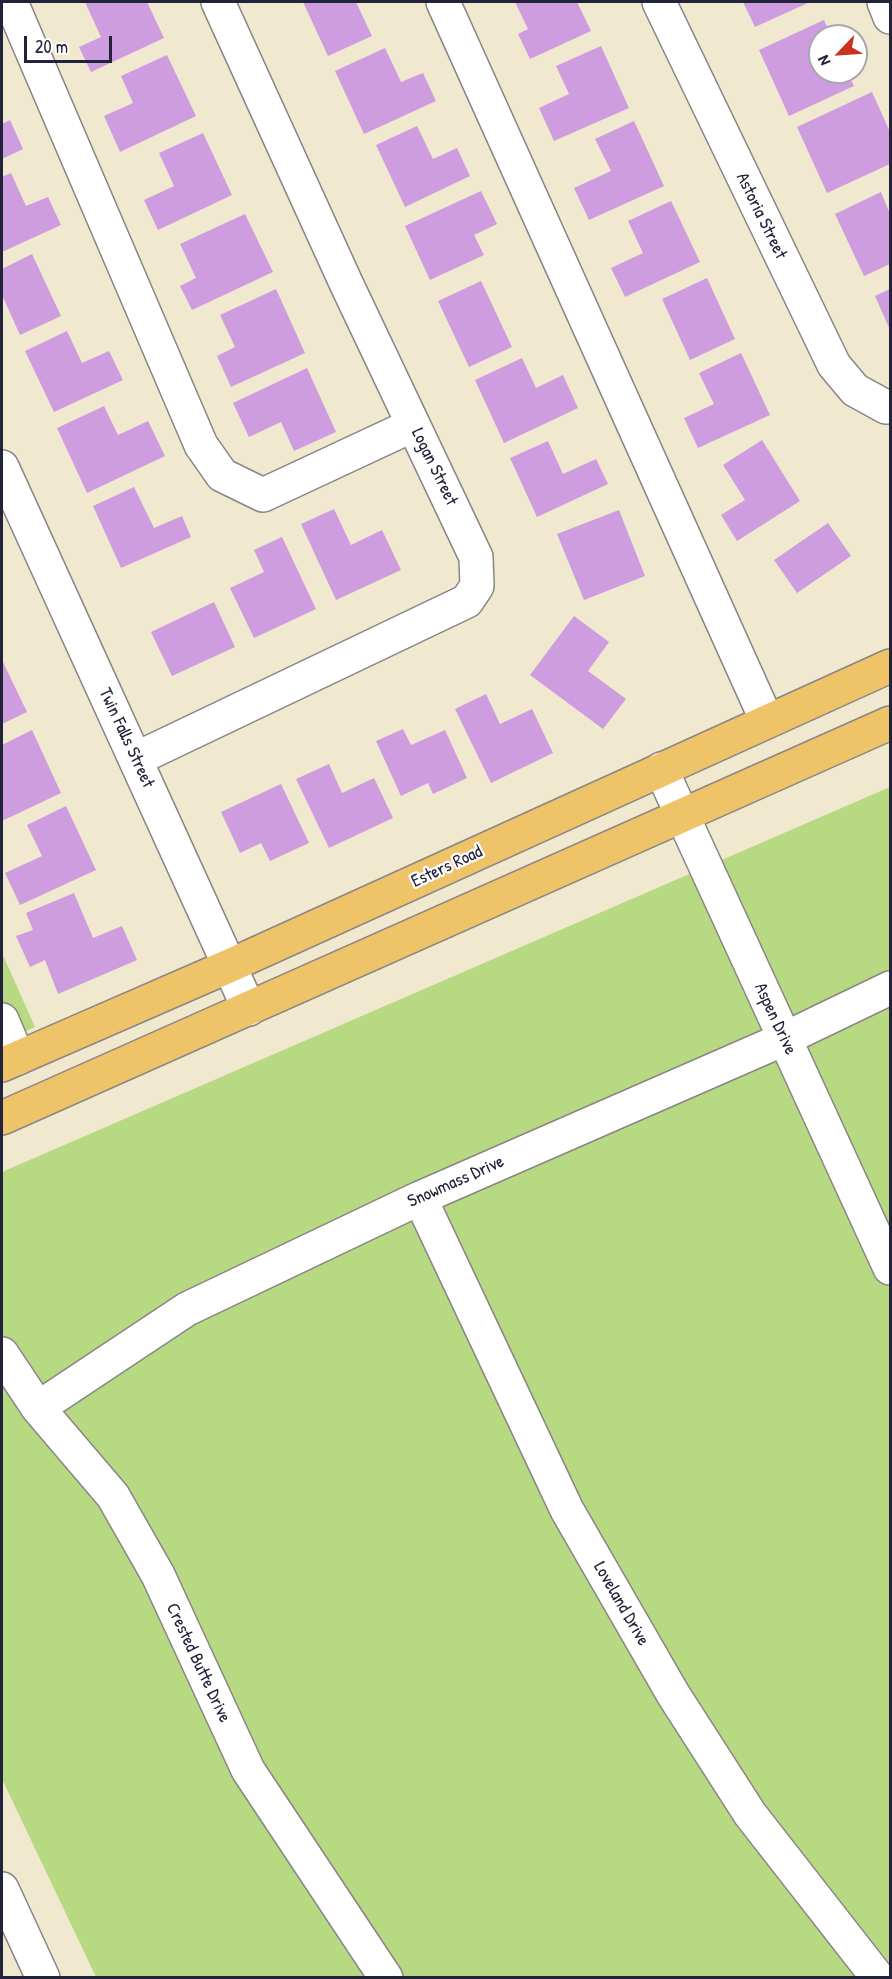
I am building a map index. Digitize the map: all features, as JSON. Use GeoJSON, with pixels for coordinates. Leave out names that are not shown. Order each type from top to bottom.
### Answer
{"type":"FeatureCollection","features":[{"type":"Feature","properties":{"kind":"main road","name":"Esters Road"},"geometry":{"type":"LineString","coordinates":[[10,1062],[229,966],[891,666]]}},
{"type":"Feature","properties":{"kind":"main road"},"geometry":{"type":"LineString","coordinates":[[2,1118],[683,818],[891,723]]}},
{"type":"Feature","properties":{"kind":"street"},"geometry":{"type":"LineString","coordinates":[[11,2],[201,446],[222,475],[263,495],[413,425]]}},
{"type":"Feature","properties":{"kind":"street","name":"Logan Street"},"geometry":{"type":"LineString","coordinates":[[136,759],[467,601],[477,586],[476,557],[218,2]]}},
{"type":"Feature","properties":{"kind":"street"},"geometry":{"type":"LineString","coordinates":[[443,2],[767,721]]}},
{"type":"Feature","properties":{"kind":"street","name":"Astoria Street"},"geometry":{"type":"LineString","coordinates":[[659,2],[834,365],[855,390],[886,406],[891,406]]}},
{"type":"Feature","properties":{"kind":"street"},"geometry":{"type":"LineString","coordinates":[[884,2],[891,16]]}},
{"type":"Feature","properties":{"kind":"street","name":"Twin Falls Street"},"geometry":{"type":"LineString","coordinates":[[2,467],[249,1009]]}},
{"type":"Feature","properties":{"kind":"street","name":"Aspen Drive"},"geometry":{"type":"LineString","coordinates":[[661,769],[891,1268]]}},
{"type":"Feature","properties":{"kind":"street","name":"Snowmass Drive"},"geometry":{"type":"LineString","coordinates":[[38,1408],[187,1309],[420,1198],[784,1039],[891,988]]}},
{"type":"Feature","properties":{"kind":"street"},"geometry":{"type":"LineString","coordinates":[[2,1020],[10,1062]]}},
{"type":"Feature","properties":{"kind":"street","name":"Loveland Drive"},"geometry":{"type":"LineString","coordinates":[[420,1198],[567,1510],[673,1694],[750,1814],[878,1977]]}},
{"type":"Feature","properties":{"kind":"street","name":"Crested Butte Drive"},"geometry":{"type":"LineString","coordinates":[[2,1354],[38,1408],[113,1496],[158,1575],[249,1770],[386,1977]]}},
{"type":"Feature","properties":{"kind":"street"},"geometry":{"type":"LineString","coordinates":[[2,1889],[44,1977]]}},
{"type":"Feature","properties":{"kind":"green space"},"geometry":{"type":"Polygon","coordinates":[[[890,787],[890,1977],[96,1977],[2,1779],[2,1172],[890,787]]]}},
{"type":"Feature","properties":{"kind":"green space"},"geometry":{"type":"Polygon","coordinates":[[[2,953],[35,1027],[2,1042],[2,953]]]}},
{"type":"Feature","properties":{"kind":"building"},"geometry":{"type":"Polygon","coordinates":[[[85,2],[147,2],[164,38],[91,72],[79,47],[101,37],[85,2]]]}},
{"type":"Feature","properties":{"kind":"building"},"geometry":{"type":"Polygon","coordinates":[[[303,2],[356,2],[372,36],[328,56],[303,2]]]}},
{"type":"Feature","properties":{"kind":"building"},"geometry":{"type":"Polygon","coordinates":[[[515,2],[577,2],[591,31],[530,59],[518,34],[528,29],[515,2]]]}},
{"type":"Feature","properties":{"kind":"building"},"geometry":{"type":"Polygon","coordinates":[[[743,2],[810,2],[755,27],[743,2]]]}},
{"type":"Feature","properties":{"kind":"building"},"geometry":{"type":"Polygon","coordinates":[[[808,27],[808,84],[853,84],[854,86],[789,116],[759,50],[808,27]]]}},
{"type":"Feature","properties":{"kind":"building"},"geometry":{"type":"Polygon","coordinates":[[[601,46],[629,108],[554,141],[539,108],[569,94],[556,66],[601,46]]]}},
{"type":"Feature","properties":{"kind":"building"},"geometry":{"type":"Polygon","coordinates":[[[385,48],[401,82],[423,73],[436,101],[364,134],[335,71],[385,48]]]}},
{"type":"Feature","properties":{"kind":"building"},"geometry":{"type":"Polygon","coordinates":[[[167,55],[196,116],[120,152],[104,116],[133,103],[121,76],[167,55]]]}},
{"type":"Feature","properties":{"kind":"building"},"geometry":{"type":"Polygon","coordinates":[[[872,92],[890,132],[890,164],[827,193],[797,127],[872,92]]]}},
{"type":"Feature","properties":{"kind":"building"},"geometry":{"type":"Polygon","coordinates":[[[10,120],[23,149],[2,159],[2,124],[10,120]]]}},
{"type":"Feature","properties":{"kind":"building"},"geometry":{"type":"Polygon","coordinates":[[[634,121],[664,186],[589,220],[574,188],[611,171],[595,139],[634,121]]]}},
{"type":"Feature","properties":{"kind":"building"},"geometry":{"type":"Polygon","coordinates":[[[417,126],[433,159],[457,148],[470,176],[405,207],[376,145],[417,126]]]}},
{"type":"Feature","properties":{"kind":"building"},"geometry":{"type":"Polygon","coordinates":[[[203,133],[232,195],[158,230],[144,200],[174,186],[159,153],[203,133]]]}},
{"type":"Feature","properties":{"kind":"building"},"geometry":{"type":"Polygon","coordinates":[[[11,173],[26,206],[48,197],[61,225],[2,252],[2,177],[11,173]]]}},
{"type":"Feature","properties":{"kind":"building"},"geometry":{"type":"Polygon","coordinates":[[[481,191],[497,224],[474,235],[484,255],[430,280],[405,226],[481,191]]]}},
{"type":"Feature","properties":{"kind":"building"},"geometry":{"type":"Polygon","coordinates":[[[881,192],[890,214],[890,264],[864,276],[835,214],[881,192]]]}},
{"type":"Feature","properties":{"kind":"building"},"geometry":{"type":"Polygon","coordinates":[[[671,201],[700,262],[625,297],[611,268],[643,253],[628,221],[671,201]]]}},
{"type":"Feature","properties":{"kind":"building"},"geometry":{"type":"Polygon","coordinates":[[[245,214],[273,272],[192,310],[180,286],[196,278],[180,244],[245,214]]]}},
{"type":"Feature","properties":{"kind":"building"},"geometry":{"type":"Polygon","coordinates":[[[32,254],[61,316],[20,335],[2,295],[2,269],[32,254]]]}},
{"type":"Feature","properties":{"kind":"building"},"geometry":{"type":"Polygon","coordinates":[[[707,278],[735,339],[690,360],[662,299],[707,278]]]}},
{"type":"Feature","properties":{"kind":"building"},"geometry":{"type":"Polygon","coordinates":[[[481,281],[512,347],[469,367],[438,301],[481,281]]]}},
{"type":"Feature","properties":{"kind":"building"},"geometry":{"type":"Polygon","coordinates":[[[276,289],[305,353],[231,387],[217,356],[235,347],[220,315],[276,289]]]}},
{"type":"Feature","properties":{"kind":"building"},"geometry":{"type":"Polygon","coordinates":[[[890,289],[890,330],[875,296],[890,289]]]}},
{"type":"Feature","properties":{"kind":"building"},"geometry":{"type":"Polygon","coordinates":[[[67,331],[82,363],[109,351],[123,380],[54,412],[25,351],[67,331]]]}},
{"type":"Feature","properties":{"kind":"building"},"geometry":{"type":"Polygon","coordinates":[[[741,353],[770,415],[698,448],[684,418],[714,404],[699,373],[741,353]]]}},
{"type":"Feature","properties":{"kind":"building"},"geometry":{"type":"Polygon","coordinates":[[[522,358],[536,388],[563,375],[578,408],[504,443],[475,380],[522,358]]]}},
{"type":"Feature","properties":{"kind":"building"},"geometry":{"type":"Polygon","coordinates":[[[307,368],[336,432],[294,451],[281,422],[249,437],[233,403],[307,368]]]}},
{"type":"Feature","properties":{"kind":"building"},"geometry":{"type":"Polygon","coordinates":[[[104,406],[118,435],[148,421],[165,456],[87,493],[57,428],[104,406]]]}},
{"type":"Feature","properties":{"kind":"building"},"geometry":{"type":"Polygon","coordinates":[[[762,440],[800,501],[737,541],[721,515],[745,500],[723,465],[762,440]]]}},
{"type":"Feature","properties":{"kind":"building"},"geometry":{"type":"Polygon","coordinates":[[[548,441],[563,474],[596,459],[608,484],[537,517],[510,458],[548,441]]]}},
{"type":"Feature","properties":{"kind":"building"},"geometry":{"type":"Polygon","coordinates":[[[134,487],[154,528],[182,516],[191,537],[121,568],[93,506],[134,487]]]}},
{"type":"Feature","properties":{"kind":"building"},"geometry":{"type":"Polygon","coordinates":[[[334,509],[351,545],[382,530],[401,570],[336,600],[301,524],[334,509]]]}},
{"type":"Feature","properties":{"kind":"building"},"geometry":{"type":"Polygon","coordinates":[[[619,510],[645,576],[584,600],[557,534],[619,510]]]}},
{"type":"Feature","properties":{"kind":"building"},"geometry":{"type":"Polygon","coordinates":[[[828,523],[851,556],[797,593],[774,560],[828,523]]]}},
{"type":"Feature","properties":{"kind":"building"},"geometry":{"type":"Polygon","coordinates":[[[282,537],[316,609],[254,638],[230,588],[264,572],[254,550],[282,537]]]}},
{"type":"Feature","properties":{"kind":"building"},"geometry":{"type":"Polygon","coordinates":[[[214,602],[235,647],[172,676],[151,632],[214,602]]]}},
{"type":"Feature","properties":{"kind":"building"},"geometry":{"type":"Polygon","coordinates":[[[574,616],[609,642],[588,671],[626,699],[603,729],[530,675],[574,616]]]}},
{"type":"Feature","properties":{"kind":"building"},"geometry":{"type":"Polygon","coordinates":[[[2,660],[27,712],[2,724],[2,660]]]}},
{"type":"Feature","properties":{"kind":"building"},"geometry":{"type":"Polygon","coordinates":[[[486,694],[500,724],[532,709],[553,753],[491,783],[455,709],[486,694]]]}},
{"type":"Feature","properties":{"kind":"building"},"geometry":{"type":"Polygon","coordinates":[[[403,729],[411,745],[445,730],[467,778],[433,794],[428,783],[401,796],[376,741],[403,729]]]}},
{"type":"Feature","properties":{"kind":"building"},"geometry":{"type":"Polygon","coordinates":[[[32,730],[61,793],[2,821],[2,745],[32,730]]]}},
{"type":"Feature","properties":{"kind":"building"},"geometry":{"type":"Polygon","coordinates":[[[329,764],[342,793],[374,778],[393,818],[329,848],[296,779],[329,764]]]}},
{"type":"Feature","properties":{"kind":"building"},"geometry":{"type":"Polygon","coordinates":[[[281,784],[309,843],[270,861],[261,843],[240,853],[221,812],[281,784]]]}},
{"type":"Feature","properties":{"kind":"building"},"geometry":{"type":"Polygon","coordinates":[[[66,806],[96,870],[20,905],[5,873],[42,856],[27,825],[66,806]]]}},
{"type":"Feature","properties":{"kind":"building"},"geometry":{"type":"Polygon","coordinates":[[[74,893],[93,938],[122,926],[137,960],[58,994],[45,960],[30,967],[16,936],[33,930],[26,913],[74,893]]]}}]}
